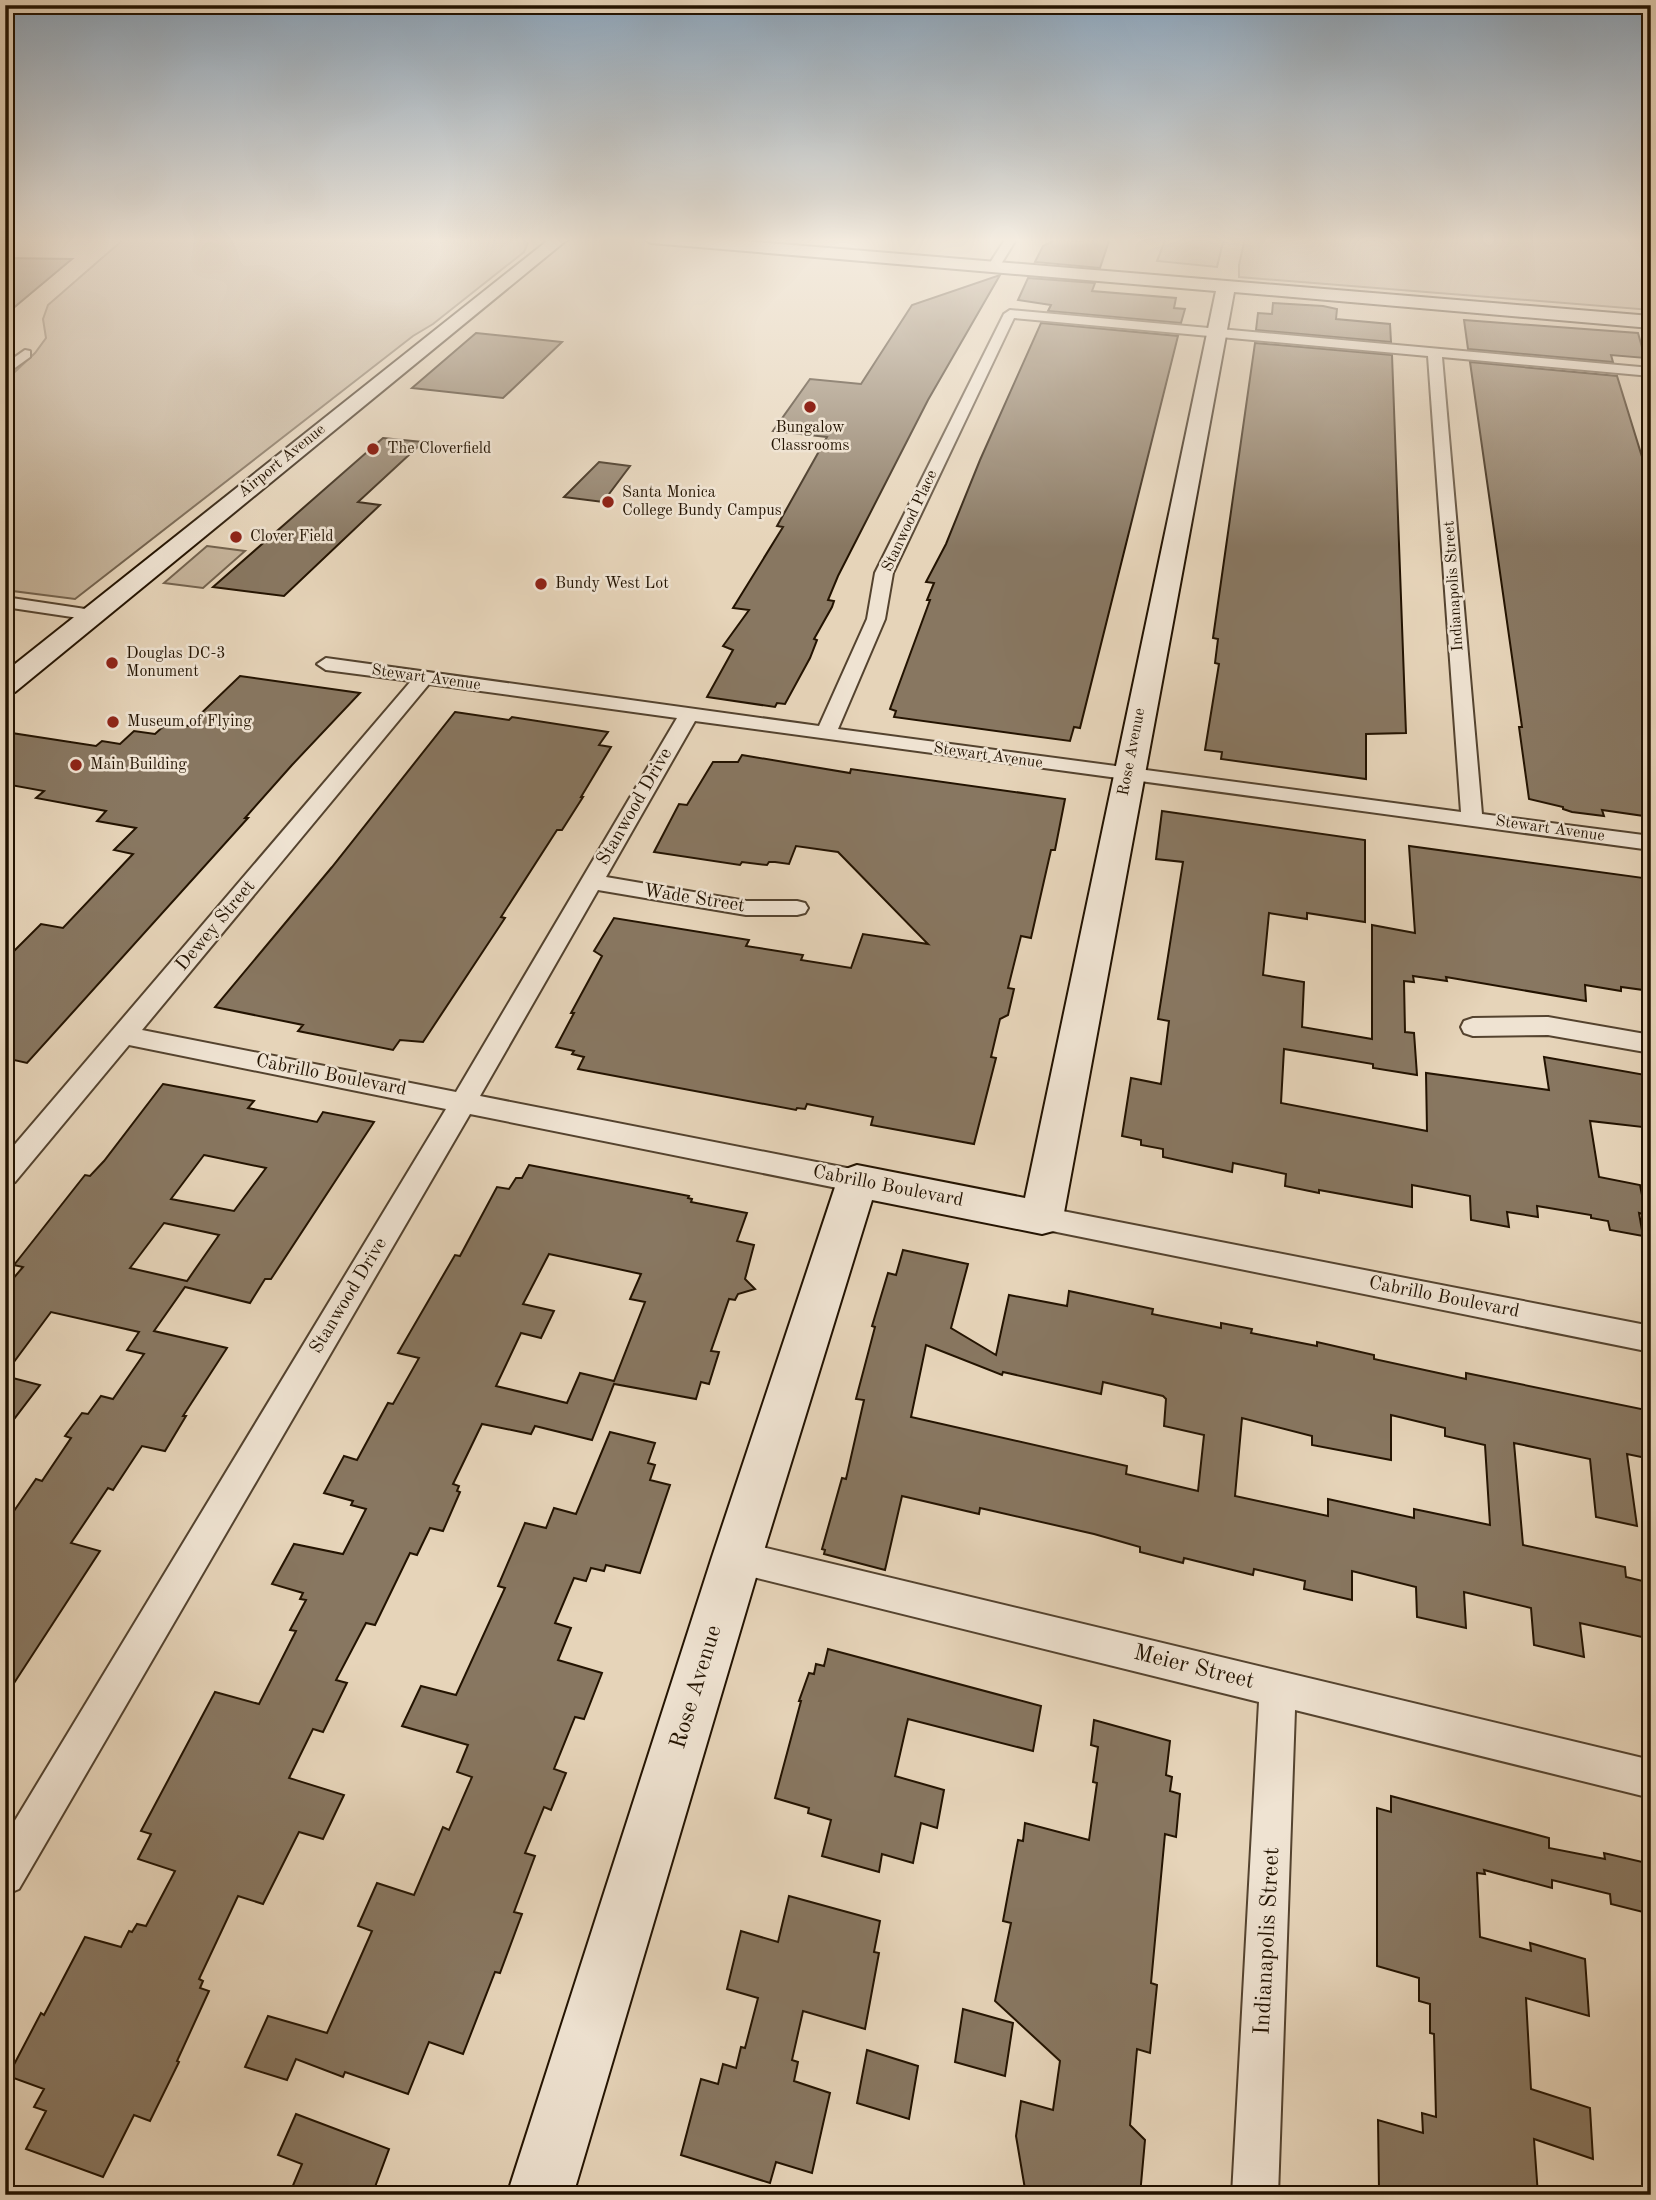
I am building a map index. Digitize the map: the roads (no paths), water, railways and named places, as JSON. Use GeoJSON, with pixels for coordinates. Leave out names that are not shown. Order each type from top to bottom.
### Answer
{"type":"FeatureCollection","features":[{"type":"Feature","properties":{"kind":"street","name":"Airport Avenue"},"geometry":{"type":"LineString","coordinates":[[5,686],[433,341]]}},
{"type":"Feature","properties":{"kind":"street","name":"Stanwood Place"},"geometry":{"type":"LineString","coordinates":[[826,733],[876,620],[884,573],[997,341]]}},
{"type":"Feature","properties":{"kind":"street","name":"Rose Avenue"},"geometry":{"type":"LineString","coordinates":[[1041,1218],[1215,341]]}},
{"type":"Feature","properties":{"kind":"street"},"geometry":{"type":"LineString","coordinates":[[1301,341],[1651,372]]}},
{"type":"Feature","properties":{"kind":"street","name":"Indianapolis Street"},"geometry":{"type":"LineString","coordinates":[[1435,353],[1472,818]]}},
{"type":"Feature","properties":{"kind":"street"},"geometry":{"type":"LineString","coordinates":[[5,371],[24,354]]}},
{"type":"Feature","properties":{"kind":"street"},"geometry":{"type":"LineString","coordinates":[[5,603],[92,615]]}},
{"type":"Feature","properties":{"kind":"street","name":"Stewart Avenue"},"geometry":{"type":"LineString","coordinates":[[326,664],[1128,774],[1651,842]]}},
{"type":"Feature","properties":{"kind":"street","name":"Dewey Street"},"geometry":{"type":"LineString","coordinates":[[5,1175],[425,677]]}},
{"type":"Feature","properties":{"kind":"street","name":"Stanwood Drive"},"geometry":{"type":"LineString","coordinates":[[5,1875],[689,715]]}},
{"type":"Feature","properties":{"kind":"street","name":"Wade Street"},"geometry":{"type":"LineString","coordinates":[[592,882],[746,908],[797,908]]}},
{"type":"Feature","properties":{"kind":"street"},"geometry":{"type":"LineString","coordinates":[[1473,1027],[1548,1027],[1651,1044]]}},
{"type":"Feature","properties":{"kind":"street","name":"Cabrillo Boulevard"},"geometry":{"type":"LineString","coordinates":[[124,1035],[1651,1339]]}},
{"type":"Feature","properties":{"kind":"street","name":"Rose Avenue"},"geometry":{"type":"LineString","coordinates":[[540,2195],[737,1556],[857,1181]]}},
{"type":"Feature","properties":{"kind":"street","name":"Meier Street"},"geometry":{"type":"LineString","coordinates":[[737,1556],[1651,1779]]}},
{"type":"Feature","properties":{"kind":"street","name":"Indianapolis Street"},"geometry":{"type":"LineString","coordinates":[[1255,2195],[1278,1687]]}},
{"type":"Feature","properties":{"kind":"place","name":"Bungalow Classrooms"},"geometry":{"type":"Point","coordinates":[810,407]}},
{"type":"Feature","properties":{"kind":"place","name":"The Cloverfield"},"geometry":{"type":"Point","coordinates":[373,449]}},
{"type":"Feature","properties":{"kind":"place","name":"Santa Monica College Bundy Campus"},"geometry":{"type":"Point","coordinates":[608,502]}},
{"type":"Feature","properties":{"kind":"place","name":"Clover Field"},"geometry":{"type":"Point","coordinates":[236,537]}},
{"type":"Feature","properties":{"kind":"place","name":"Bundy West Lot"},"geometry":{"type":"Point","coordinates":[541,584]}},
{"type":"Feature","properties":{"kind":"place","name":"Douglas DC-3 Monument"},"geometry":{"type":"Point","coordinates":[112,663]}},
{"type":"Feature","properties":{"kind":"place","name":"Museum of Flying"},"geometry":{"type":"Point","coordinates":[113,722]}},
{"type":"Feature","properties":{"kind":"place","name":"Main Building"},"geometry":{"type":"Point","coordinates":[76,765]}}]}
